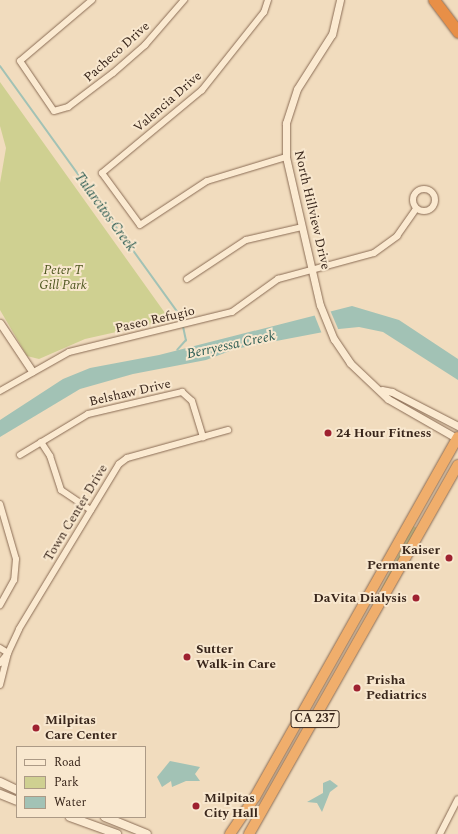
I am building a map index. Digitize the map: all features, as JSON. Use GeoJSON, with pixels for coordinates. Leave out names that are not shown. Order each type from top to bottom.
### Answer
{"type":"FeatureCollection","features":[{"type":"Feature","properties":{"kind":"highway"},"geometry":{"type":"LineString","coordinates":[[434,0],[458,32]]}},
{"type":"Feature","properties":{"kind":"highway","name":"CA 237"},"geometry":{"type":"LineString","coordinates":[[230,834],[237,825],[458,438]]}},
{"type":"Feature","properties":{"kind":"highway","name":"CA 237"},"geometry":{"type":"LineString","coordinates":[[249,834],[458,464]]}},
{"type":"Feature","properties":{"kind":"main road"},"geometry":{"type":"LineString","coordinates":[[0,782],[16,790]]}},
{"type":"Feature","properties":{"kind":"main road"},"geometry":{"type":"LineString","coordinates":[[0,794],[16,801]]}},
{"type":"Feature","properties":{"kind":"main road"},"geometry":{"type":"LineString","coordinates":[[73,818],[117,834]]}},
{"type":"Feature","properties":{"kind":"main road"},"geometry":{"type":"LineString","coordinates":[[107,818],[147,834]]}},
{"type":"Feature","properties":{"kind":"street","name":"Pacheco Drive"},"geometry":{"type":"LineString","coordinates":[[92,0],[20,61],[50,108],[58,112],[113,73],[145,45],[184,0]]}},
{"type":"Feature","properties":{"kind":"street","name":"Valencia Drive"},"geometry":{"type":"LineString","coordinates":[[268,0],[264,12],[202,90],[102,173],[140,225],[207,181],[286,157]]}},
{"type":"Feature","properties":{"kind":"street","name":"North Hillview Drive"},"geometry":{"type":"LineString","coordinates":[[340,0],[325,49],[289,106],[286,157],[314,272],[320,305],[334,339],[350,363],[382,390],[388,399],[458,438]]}},
{"type":"Feature","properties":{"kind":"street","name":"Paseo Refugio"},"geometry":{"type":"LineString","coordinates":[[0,391],[32,371],[68,352],[232,312],[278,279],[314,272],[354,260],[386,245],[416,209]]}},
{"type":"Feature","properties":{"kind":"street"},"geometry":{"type":"LineString","coordinates":[[187,279],[246,240],[302,227]]}},
{"type":"Feature","properties":{"kind":"street"},"geometry":{"type":"LineString","coordinates":[[0,323],[32,371]]}},
{"type":"Feature","properties":{"kind":"street","name":"North Hillview Drive"},"geometry":{"type":"LineString","coordinates":[[382,390],[392,392],[458,426]]}},
{"type":"Feature","properties":{"kind":"street","name":"Belshaw Drive"},"geometry":{"type":"LineString","coordinates":[[20,455],[97,411],[182,392],[192,401],[203,437]]}},
{"type":"Feature","properties":{"kind":"street","name":"Town Center Drive"},"geometry":{"type":"LineString","coordinates":[[0,662],[8,653],[114,472],[127,458],[228,430]]}},
{"type":"Feature","properties":{"kind":"street"},"geometry":{"type":"LineString","coordinates":[[41,442],[50,456],[61,490],[91,510]]}},
{"type":"Feature","properties":{"kind":"street"},"geometry":{"type":"LineString","coordinates":[[0,504],[16,559],[14,580],[0,605]]}},
{"type":"Feature","properties":{"kind":"street"},"geometry":{"type":"LineString","coordinates":[[0,648],[8,653]]}},
{"type":"Feature","properties":{"kind":"street","name":"Town Center Drive"},"geometry":{"type":"LineString","coordinates":[[0,685],[8,653]]}},
{"type":"Feature","properties":{"kind":"street"},"geometry":{"type":"LineString","coordinates":[[440,834],[458,799]]}},
{"type":"Feature","properties":{"kind":"green space","name":"Peter T Gill Park"},"geometry":{"type":"Polygon","coordinates":[[[0,82],[170,320],[85,339],[39,359],[27,356],[0,310],[0,183],[6,148],[0,126],[0,82]]]}},
{"type":"Feature","properties":{"kind":"green space"},"geometry":{"type":"Polygon","coordinates":[[[413,526],[417,528],[356,646],[353,645],[413,526]]]}},
{"type":"Feature","properties":{"kind":"water","name":"Berryessa Creek"},"geometry":{"type":"Polygon","coordinates":[[[352,306],[399,320],[458,359],[458,380],[383,332],[359,327],[339,329],[235,349],[206,360],[133,374],[80,389],[0,437],[0,420],[63,379],[90,368],[159,355],[352,306]]]}},
{"type":"Feature","properties":{"kind":"water"},"geometry":{"type":"Polygon","coordinates":[[[170,761],[200,767],[195,774],[200,781],[186,781],[172,787],[171,781],[162,787],[157,777],[170,761]]]}},
{"type":"Feature","properties":{"kind":"water"},"geometry":{"type":"Polygon","coordinates":[[[330,780],[338,786],[330,792],[322,812],[317,803],[307,802],[323,793],[323,783],[330,780]]]}},
{"type":"Feature","properties":{"kind":"pier"},"geometry":{"type":"Polygon","coordinates":[[[330,310],[339,331],[322,334],[314,314],[330,310]]]}},
{"type":"Feature","properties":{"kind":"waterway","name":"Tularcitos Creek"},"geometry":{"type":"LineString","coordinates":[[0,66],[181,317],[186,340],[177,350]]}},
{"type":"Feature","properties":{"kind":"place","name":"24 Hour Fitness"},"geometry":{"type":"Point","coordinates":[328,433]}},
{"type":"Feature","properties":{"kind":"place","name":"Kaiser Permanente"},"geometry":{"type":"Point","coordinates":[449,558]}},
{"type":"Feature","properties":{"kind":"place","name":"DaVita Dialysis"},"geometry":{"type":"Point","coordinates":[416,598]}},
{"type":"Feature","properties":{"kind":"place","name":"Sutter Walk-in Care"},"geometry":{"type":"Point","coordinates":[187,657]}},
{"type":"Feature","properties":{"kind":"place","name":"Prisha Pediatrics"},"geometry":{"type":"Point","coordinates":[357,688]}},
{"type":"Feature","properties":{"kind":"place","name":"Milpitas Care Center"},"geometry":{"type":"Point","coordinates":[36,728]}},
{"type":"Feature","properties":{"kind":"place","name":"Milpitas City Hall"},"geometry":{"type":"Point","coordinates":[196,806]}}]}
